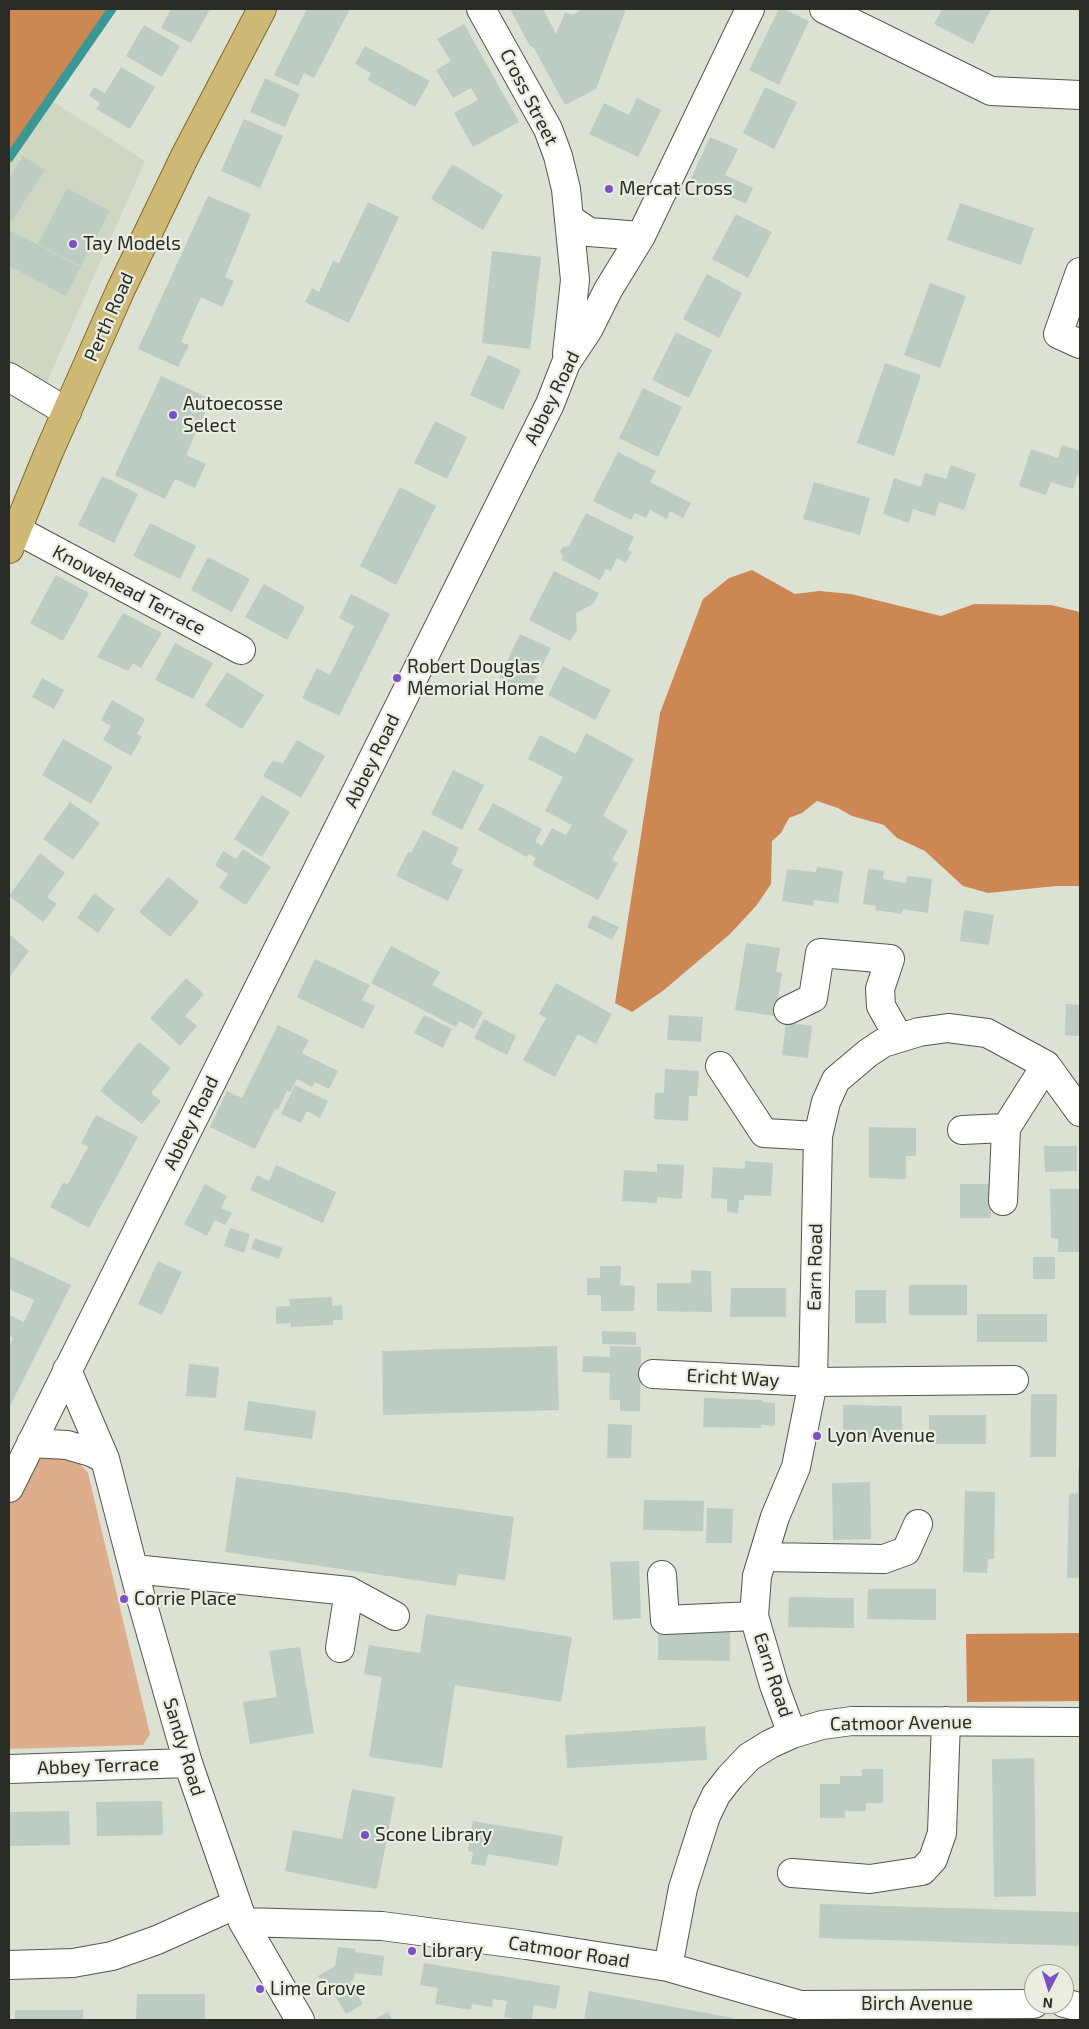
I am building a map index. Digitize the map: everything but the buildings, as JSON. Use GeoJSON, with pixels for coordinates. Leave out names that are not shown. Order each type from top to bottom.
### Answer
{"type":"FeatureCollection","features":[{"type":"Feature","properties":{"kind":"main road","name":"Perth Road"},"geometry":{"type":"LineString","coordinates":[[13,540],[121,289],[198,131],[262,9]]}},
{"type":"Feature","properties":{"kind":"street","name":"Cross Street"},"geometry":{"type":"LineString","coordinates":[[481,9],[548,129],[558,156],[566,189],[575,280],[566,363]]}},
{"type":"Feature","properties":{"kind":"street","name":"Abbey Road"},"geometry":{"type":"LineString","coordinates":[[9,1488],[312,884],[545,413],[566,363],[588,330],[608,290],[641,236],[750,9]]}},
{"type":"Feature","properties":{"kind":"street"},"geometry":{"type":"LineString","coordinates":[[824,9],[991,91],[1080,95]]}},
{"type":"Feature","properties":{"kind":"street"},"geometry":{"type":"LineString","coordinates":[[570,219],[589,232],[641,236]]}},
{"type":"Feature","properties":{"kind":"street"},"geometry":{"type":"LineString","coordinates":[[1080,272],[1058,334],[1080,344]]}},
{"type":"Feature","properties":{"kind":"street"},"geometry":{"type":"LineString","coordinates":[[9,377],[67,412]]}},
{"type":"Feature","properties":{"kind":"street","name":"Knowehead Terrace"},"geometry":{"type":"LineString","coordinates":[[13,540],[241,650]]}},
{"type":"Feature","properties":{"kind":"street"},"geometry":{"type":"LineString","coordinates":[[788,1010],[813,998],[820,953],[890,959],[880,989],[881,1006],[899,1038]]}},
{"type":"Feature","properties":{"kind":"street","name":"Earn Road"},"geometry":{"type":"LineString","coordinates":[[792,1734],[774,1685],[754,1616],[757,1576],[776,1517],[796,1467],[813,1382],[818,1136],[822,1112],[836,1080],[868,1052],[883,1043],[919,1032],[948,1028],[987,1032],[1046,1065],[1080,1112]]}},
{"type":"Feature","properties":{"kind":"street"},"geometry":{"type":"LineString","coordinates":[[1002,1201],[1006,1128],[1046,1065]]}},
{"type":"Feature","properties":{"kind":"street"},"geometry":{"type":"LineString","coordinates":[[720,1066],[764,1134],[818,1136]]}},
{"type":"Feature","properties":{"kind":"street"},"geometry":{"type":"LineString","coordinates":[[962,1130],[1006,1128]]}},
{"type":"Feature","properties":{"kind":"street","name":"Sandy Road"},"geometry":{"type":"LineString","coordinates":[[67,1370],[105,1459],[188,1763],[240,1913],[300,2020]]}},
{"type":"Feature","properties":{"kind":"street","name":"Ericht Way"},"geometry":{"type":"LineString","coordinates":[[652,1374],[813,1382]]}},
{"type":"Feature","properties":{"kind":"street"},"geometry":{"type":"LineString","coordinates":[[813,1382],[1014,1380]]}},
{"type":"Feature","properties":{"kind":"street"},"geometry":{"type":"LineString","coordinates":[[31,1443],[67,1444],[105,1459]]}},
{"type":"Feature","properties":{"kind":"street"},"geometry":{"type":"LineString","coordinates":[[763,1557],[884,1559],[906,1550],[918,1524]]}},
{"type":"Feature","properties":{"kind":"street"},"geometry":{"type":"LineString","coordinates":[[134,1569],[349,1591],[395,1616]]}},
{"type":"Feature","properties":{"kind":"street"},"geometry":{"type":"LineString","coordinates":[[662,1575],[665,1620],[754,1616]]}},
{"type":"Feature","properties":{"kind":"street"},"geometry":{"type":"LineString","coordinates":[[340,1648],[349,1591]]}},
{"type":"Feature","properties":{"kind":"street","name":"Catmoor Avenue"},"geometry":{"type":"LineString","coordinates":[[668,1967],[683,1888],[706,1816],[716,1795],[730,1777],[749,1757],[770,1744],[792,1734],[822,1725],[852,1721],[1080,1722]]}},
{"type":"Feature","properties":{"kind":"street"},"geometry":{"type":"LineString","coordinates":[[792,1873],[870,1879],[922,1871],[933,1859],[942,1833],[946,1721]]}},
{"type":"Feature","properties":{"kind":"street","name":"Abbey Terrace"},"geometry":{"type":"LineString","coordinates":[[9,1769],[188,1763]]}},
{"type":"Feature","properties":{"kind":"street"},"geometry":{"type":"LineString","coordinates":[[9,1965],[74,1963],[112,1956],[240,1913]]}},
{"type":"Feature","properties":{"kind":"street","name":"Catmoor Road"},"geometry":{"type":"LineString","coordinates":[[240,1913],[382,1926],[526,1945],[668,1967],[800,2012]]}},
{"type":"Feature","properties":{"kind":"street","name":"Birch Avenue"},"geometry":{"type":"LineString","coordinates":[[800,2012],[1024,2004]]}},
{"type":"Feature","properties":{"kind":"shaded area"},"geometry":{"type":"Polygon","coordinates":[[[9,9],[112,9],[9,158],[9,9]]]}},
{"type":"Feature","properties":{"kind":"shaded area"},"geometry":{"type":"Polygon","coordinates":[[[49,99],[145,161],[45,386],[9,365],[9,150],[49,99]]]}},
{"type":"Feature","properties":{"kind":"shaded area"},"geometry":{"type":"Polygon","coordinates":[[[752,570],[795,594],[819,591],[851,594],[941,616],[974,604],[1051,605],[1080,612],[1080,886],[1056,886],[988,893],[963,886],[925,851],[897,838],[884,825],[852,816],[838,808],[817,801],[802,813],[789,818],[781,833],[772,841],[771,884],[756,906],[730,934],[664,990],[632,1012],[615,1003],[660,713],[703,599],[729,578],[752,570]]]}},
{"type":"Feature","properties":{"kind":"shaded area"},"geometry":{"type":"Polygon","coordinates":[[[65,1457],[79,1463],[88,1473],[150,1734],[143,1745],[9,1749],[9,1493],[38,1459],[65,1457]]]}},
{"type":"Feature","properties":{"kind":"shaded area"},"geometry":{"type":"Polygon","coordinates":[[[1080,1633],[1080,1701],[967,1702],[966,1634],[1080,1633]]]}},
{"type":"Feature","properties":{"kind":"waterway"},"geometry":{"type":"LineString","coordinates":[[9,158],[112,9]]}},
{"type":"Feature","properties":{"kind":"place","name":"Mercat Cross"},"geometry":{"type":"Point","coordinates":[609,189]}},
{"type":"Feature","properties":{"kind":"place","name":"Tay Models"},"geometry":{"type":"Point","coordinates":[73,244]}},
{"type":"Feature","properties":{"kind":"place","name":"Autoecosse Select"},"geometry":{"type":"Point","coordinates":[173,415]}},
{"type":"Feature","properties":{"kind":"place","name":"Robert Douglas Memorial Home"},"geometry":{"type":"Point","coordinates":[397,678]}},
{"type":"Feature","properties":{"kind":"place","name":"Lyon Avenue"},"geometry":{"type":"Point","coordinates":[817,1436]}},
{"type":"Feature","properties":{"kind":"place","name":"Corrie Place"},"geometry":{"type":"Point","coordinates":[124,1599]}},
{"type":"Feature","properties":{"kind":"place","name":"Scone Library"},"geometry":{"type":"Point","coordinates":[365,1835]}},
{"type":"Feature","properties":{"kind":"place","name":"Library"},"geometry":{"type":"Point","coordinates":[412,1951]}},
{"type":"Feature","properties":{"kind":"place","name":"Lime Grove"},"geometry":{"type":"Point","coordinates":[260,1989]}}]}
